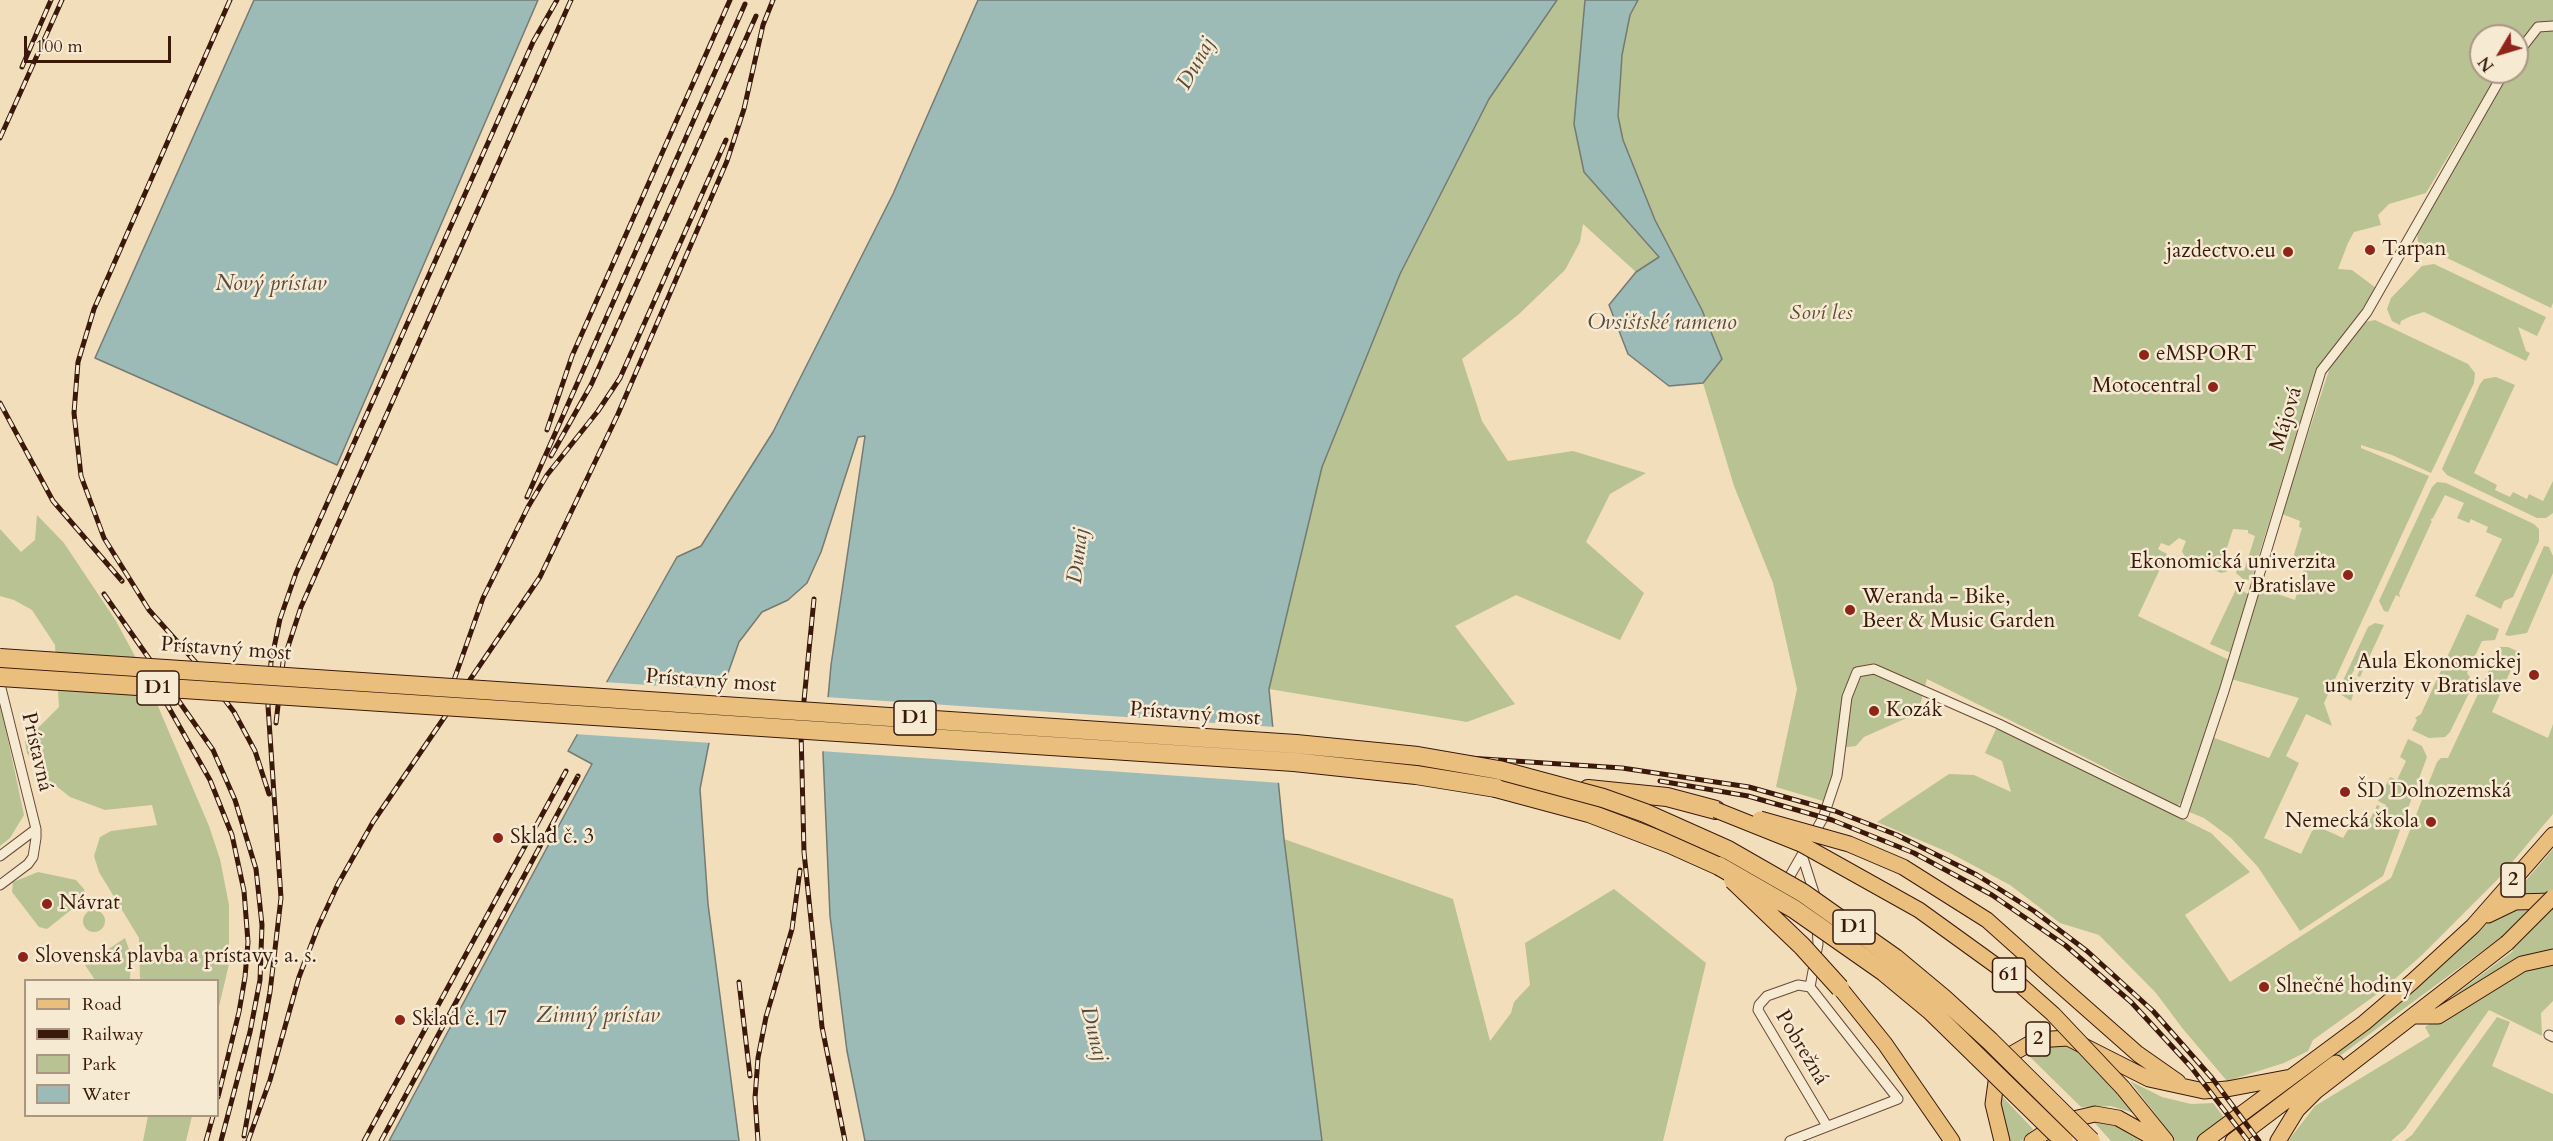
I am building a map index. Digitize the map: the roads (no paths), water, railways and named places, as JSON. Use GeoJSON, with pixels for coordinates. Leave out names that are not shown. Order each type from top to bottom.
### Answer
{"type":"FeatureCollection","features":[{"type":"Feature","properties":{"kind":"highway","name":"Prístavný most"},"geometry":{"type":"LineString","coordinates":[[0,658],[1284,743],[1418,756],[1499,770],[1568,787]]}},
{"type":"Feature","properties":{"kind":"highway","name":"Prístavný most"},"geometry":{"type":"LineString","coordinates":[[0,677],[1354,767],[1496,788],[1589,813],[1670,844],[1719,866]]}},
{"type":"Feature","properties":{"kind":"highway","name":"61"},"geometry":{"type":"LineString","coordinates":[[1568,787],[1667,798],[1716,810]]}},
{"type":"Feature","properties":{"kind":"highway","name":"D1"},"geometry":{"type":"LineString","coordinates":[[1568,787],[1645,813],[1728,850],[1831,912],[1894,958],[1943,998],[2091,1141]]}},
{"type":"Feature","properties":{"kind":"highway","name":"D1"},"geometry":{"type":"LineString","coordinates":[[1719,866],[1794,909],[1884,972],[1931,1011],[2064,1141]]}},
{"type":"Feature","properties":{"kind":"highway"},"geometry":{"type":"LineString","coordinates":[[1719,866],[1802,946],[1840,988]]}},
{"type":"Feature","properties":{"kind":"main road"},"geometry":{"type":"LineString","coordinates":[[1716,810],[1811,831],[1876,854],[1903,867],[1987,920],[2152,1066],[2192,1088]]}},
{"type":"Feature","properties":{"kind":"main road","name":"61"},"geometry":{"type":"LineString","coordinates":[[1716,810],[1801,844],[1840,864],[1919,910],[1965,941],[2008,975],[2077,1038],[2123,1088],[2166,1141]]}},
{"type":"Feature","properties":{"kind":"main road","name":"2"},"geometry":{"type":"LineString","coordinates":[[2002,1141],[1997,1125],[1993,1094],[1997,1075],[2010,1055],[2036,1040],[2068,1038],[2149,1079],[2204,1091],[2228,1089],[2294,1076],[2390,1001],[2473,926],[2553,835]]}},
{"type":"Feature","properties":{"kind":"main road"},"geometry":{"type":"LineString","coordinates":[[2473,926],[2496,910],[2515,902],[2553,899]]}},
{"type":"Feature","properties":{"kind":"main road","name":"2"},"geometry":{"type":"LineString","coordinates":[[2278,1141],[2297,1110],[2316,1091],[2507,943],[2553,899]]}},
{"type":"Feature","properties":{"kind":"main road"},"geometry":{"type":"LineString","coordinates":[[2415,1016],[2438,1016],[2522,964],[2553,957]]}},
{"type":"Feature","properties":{"kind":"main road"},"geometry":{"type":"LineString","coordinates":[[2233,1141],[2415,1006],[2451,986]]}},
{"type":"Feature","properties":{"kind":"main road"},"geometry":{"type":"LineString","coordinates":[[1840,988],[1885,1044],[1952,1141]]}},
{"type":"Feature","properties":{"kind":"main road"},"geometry":{"type":"LineString","coordinates":[[2205,1141],[2294,1076]]}},
{"type":"Feature","properties":{"kind":"main road"},"geometry":{"type":"LineString","coordinates":[[2032,1141],[2053,1125],[2085,1115],[2118,1118],[2159,1141]]}},
{"type":"Feature","properties":{"kind":"street"},"geometry":{"type":"LineString","coordinates":[[2529,39],[2538,27],[2553,26]]}},
{"type":"Feature","properties":{"kind":"street","name":"Májová"},"geometry":{"type":"LineString","coordinates":[[1802,855],[1823,818],[1837,776],[1847,697],[1857,672],[1874,669],[1999,724],[2183,814],[2224,691],[2321,371],[2378,293],[2497,84]]}},
{"type":"Feature","properties":{"kind":"street","name":"Prístavná"},"geometry":{"type":"LineString","coordinates":[[0,684],[36,829],[33,857],[28,864],[0,885]]}},
{"type":"Feature","properties":{"kind":"street"},"geometry":{"type":"LineString","coordinates":[[0,856],[36,829]]}},
{"type":"Feature","properties":{"kind":"street"},"geometry":{"type":"LineString","coordinates":[[1786,881],[1802,855]]}},
{"type":"Feature","properties":{"kind":"street"},"geometry":{"type":"LineString","coordinates":[[1790,1141],[1898,1099],[1810,987],[1818,944],[1815,894],[1802,855]]}},
{"type":"Feature","properties":{"kind":"street","name":"Pobrežná"},"geometry":{"type":"LineString","coordinates":[[1810,987],[1798,985],[1767,996],[1759,1005],[1758,1010],[1827,1126]]}},
{"type":"Feature","properties":{"kind":"water","name":"Nový prístav"},"geometry":{"type":"Polygon","coordinates":[[[254,0],[538,0],[337,465],[95,358],[254,0]]]}},
{"type":"Feature","properties":{"kind":"water"},"geometry":{"type":"Polygon","coordinates":[[[978,0],[1557,0],[1489,99],[1400,274],[1322,467],[1269,689],[1284,839],[1322,1141],[865,1141],[847,1051],[830,916],[823,753],[831,665],[865,436],[858,437],[821,552],[807,583],[788,600],[762,612],[739,642],[716,707],[700,789],[708,904],[739,1141],[389,1141],[592,764],[568,751],[677,557],[701,546],[773,432],[893,194],[978,0]]]}},
{"type":"Feature","properties":{"kind":"water","name":"Ovsištské rameno"},"geometry":{"type":"Polygon","coordinates":[[[1585,0],[1638,0],[1630,15],[1622,55],[1618,116],[1623,140],[1655,220],[1702,310],[1722,359],[1703,383],[1669,386],[1628,354],[1609,305],[1636,272],[1659,257],[1584,172],[1574,124],[1585,0]]]}},
{"type":"Feature","properties":{"kind":"railway"},"geometry":{"type":"LineString","coordinates":[[22,67],[51,0]]}},
{"type":"Feature","properties":{"kind":"railway"},"geometry":{"type":"LineString","coordinates":[[0,138],[62,0]]}},
{"type":"Feature","properties":{"kind":"railway"},"geometry":{"type":"LineString","coordinates":[[230,0],[94,309],[78,362],[74,413],[81,476],[104,538],[149,610],[199,666],[234,712],[255,751],[269,794]]}},
{"type":"Feature","properties":{"kind":"railway"},"geometry":{"type":"LineString","coordinates":[[244,1136],[270,992],[281,898],[268,706],[271,662],[280,619],[296,573],[533,42],[557,0]]}},
{"type":"Feature","properties":{"kind":"railway"},"geometry":{"type":"LineString","coordinates":[[276,723],[283,662],[301,607],[571,0]]}},
{"type":"Feature","properties":{"kind":"railway"},"geometry":{"type":"LineString","coordinates":[[547,430],[572,356],[730,0]]}},
{"type":"Feature","properties":{"kind":"railway"},"geometry":{"type":"LineString","coordinates":[[248,1141],[270,1080],[299,977],[318,927],[338,884],[373,822],[540,577],[618,414],[727,161],[744,109],[763,25],[773,0]]}},
{"type":"Feature","properties":{"kind":"railway"},"geometry":{"type":"LineString","coordinates":[[527,497],[745,4]]}},
{"type":"Feature","properties":{"kind":"railway"},"geometry":{"type":"LineString","coordinates":[[551,456],[591,385],[756,16]]}},
{"type":"Feature","properties":{"kind":"railway"},"geometry":{"type":"LineString","coordinates":[[448,697],[483,598],[528,507],[547,475],[598,411],[620,378],[726,140]]}},
{"type":"Feature","properties":{"kind":"railway"},"geometry":{"type":"LineString","coordinates":[[0,403],[53,501],[122,581]]}},
{"type":"Feature","properties":{"kind":"railway"},"geometry":{"type":"LineString","coordinates":[[104,594],[213,750],[235,800],[256,869],[262,925],[260,980],[250,1032],[221,1141]]}},
{"type":"Feature","properties":{"kind":"railway"},"geometry":{"type":"LineString","coordinates":[[814,599],[801,731],[804,852],[822,1027],[845,1141]]}},
{"type":"Feature","properties":{"kind":"railway"},"geometry":{"type":"LineString","coordinates":[[0,651],[35,661],[127,671],[1622,768],[1749,787],[1835,811],[1897,835],[1977,875],[2034,911],[2087,951],[2153,1011],[2212,1078],[2259,1141]]}},
{"type":"Feature","properties":{"kind":"railway"},"geometry":{"type":"LineString","coordinates":[[148,671],[210,780],[232,835],[244,891],[248,942],[245,977],[239,1012],[219,1093]]}},
{"type":"Feature","properties":{"kind":"railway"},"geometry":{"type":"LineString","coordinates":[[364,1141],[566,771]]}},
{"type":"Feature","properties":{"kind":"railway"},"geometry":{"type":"LineString","coordinates":[[381,1141],[578,776]]}},
{"type":"Feature","properties":{"kind":"railway"},"geometry":{"type":"LineString","coordinates":[[1660,781],[1748,796],[1832,820],[1914,853],[1992,895],[2065,945],[2131,1002],[2191,1067],[2248,1141]]}},
{"type":"Feature","properties":{"kind":"railway"},"geometry":{"type":"LineString","coordinates":[[758,1141],[755,1098],[758,1058],[766,1017],[792,929],[800,870]]}},
{"type":"Feature","properties":{"kind":"railway"},"geometry":{"type":"LineString","coordinates":[[739,982],[750,1076]]}},
{"type":"Feature","properties":{"kind":"railway"},"geometry":{"type":"LineString","coordinates":[[206,1141],[213,1117]]}},
{"type":"Feature","properties":{"kind":"place","name":"Tarpan"},"geometry":{"type":"Point","coordinates":[2370,250]}},
{"type":"Feature","properties":{"kind":"place","name":"jazdectvo.eu"},"geometry":{"type":"Point","coordinates":[2288,252]}},
{"type":"Feature","properties":{"kind":"place","name":"eMSPORT"},"geometry":{"type":"Point","coordinates":[2144,355]}},
{"type":"Feature","properties":{"kind":"place","name":"Motocentral"},"geometry":{"type":"Point","coordinates":[2213,387]}},
{"type":"Feature","properties":{"kind":"place","name":"Ekonomická univerzita v Bratislave"},"geometry":{"type":"Point","coordinates":[2348,575]}},
{"type":"Feature","properties":{"kind":"place","name":"Weranda - Bike, Beer & Music Garden"},"geometry":{"type":"Point","coordinates":[1850,610]}},
{"type":"Feature","properties":{"kind":"place","name":"Aula Ekonomickej univerzity v Bratislave"},"geometry":{"type":"Point","coordinates":[2534,675]}},
{"type":"Feature","properties":{"kind":"place","name":"Kozák"},"geometry":{"type":"Point","coordinates":[1874,711]}},
{"type":"Feature","properties":{"kind":"place","name":"ŠD Dolnozemská"},"geometry":{"type":"Point","coordinates":[2345,792]}},
{"type":"Feature","properties":{"kind":"place","name":"Nemecká škola"},"geometry":{"type":"Point","coordinates":[2431,822]}},
{"type":"Feature","properties":{"kind":"place","name":"Sklad č. 3"},"geometry":{"type":"Point","coordinates":[498,838]}},
{"type":"Feature","properties":{"kind":"place","name":"Návrat"},"geometry":{"type":"Point","coordinates":[47,904]}},
{"type":"Feature","properties":{"kind":"place","name":"Slovenská plavba a prístavy, a. s."},"geometry":{"type":"Point","coordinates":[23,957]}},
{"type":"Feature","properties":{"kind":"place","name":"Slnečné hodiny"},"geometry":{"type":"Point","coordinates":[2264,987]}},
{"type":"Feature","properties":{"kind":"place","name":"Sklad č. 17"},"geometry":{"type":"Point","coordinates":[400,1020]}},
{"type":"Feature","properties":{"kind":"water label","name":"Dunaj"},"geometry":{"type":"Point","coordinates":[1197,64]}},
{"type":"Feature","properties":{"kind":"water label","name":"Dunaj"},"geometry":{"type":"Point","coordinates":[1079,556]}},
{"type":"Feature","properties":{"kind":"water label","name":"Zimný prístav"},"geometry":{"type":"Point","coordinates":[598,1017]}},
{"type":"Feature","properties":{"kind":"water label","name":"Dunaj"},"geometry":{"type":"Point","coordinates":[1093,1034]}},
{"type":"Feature","properties":{"kind":"park label","name":"Soví les"},"geometry":{"type":"Point","coordinates":[1821,314]}}]}
